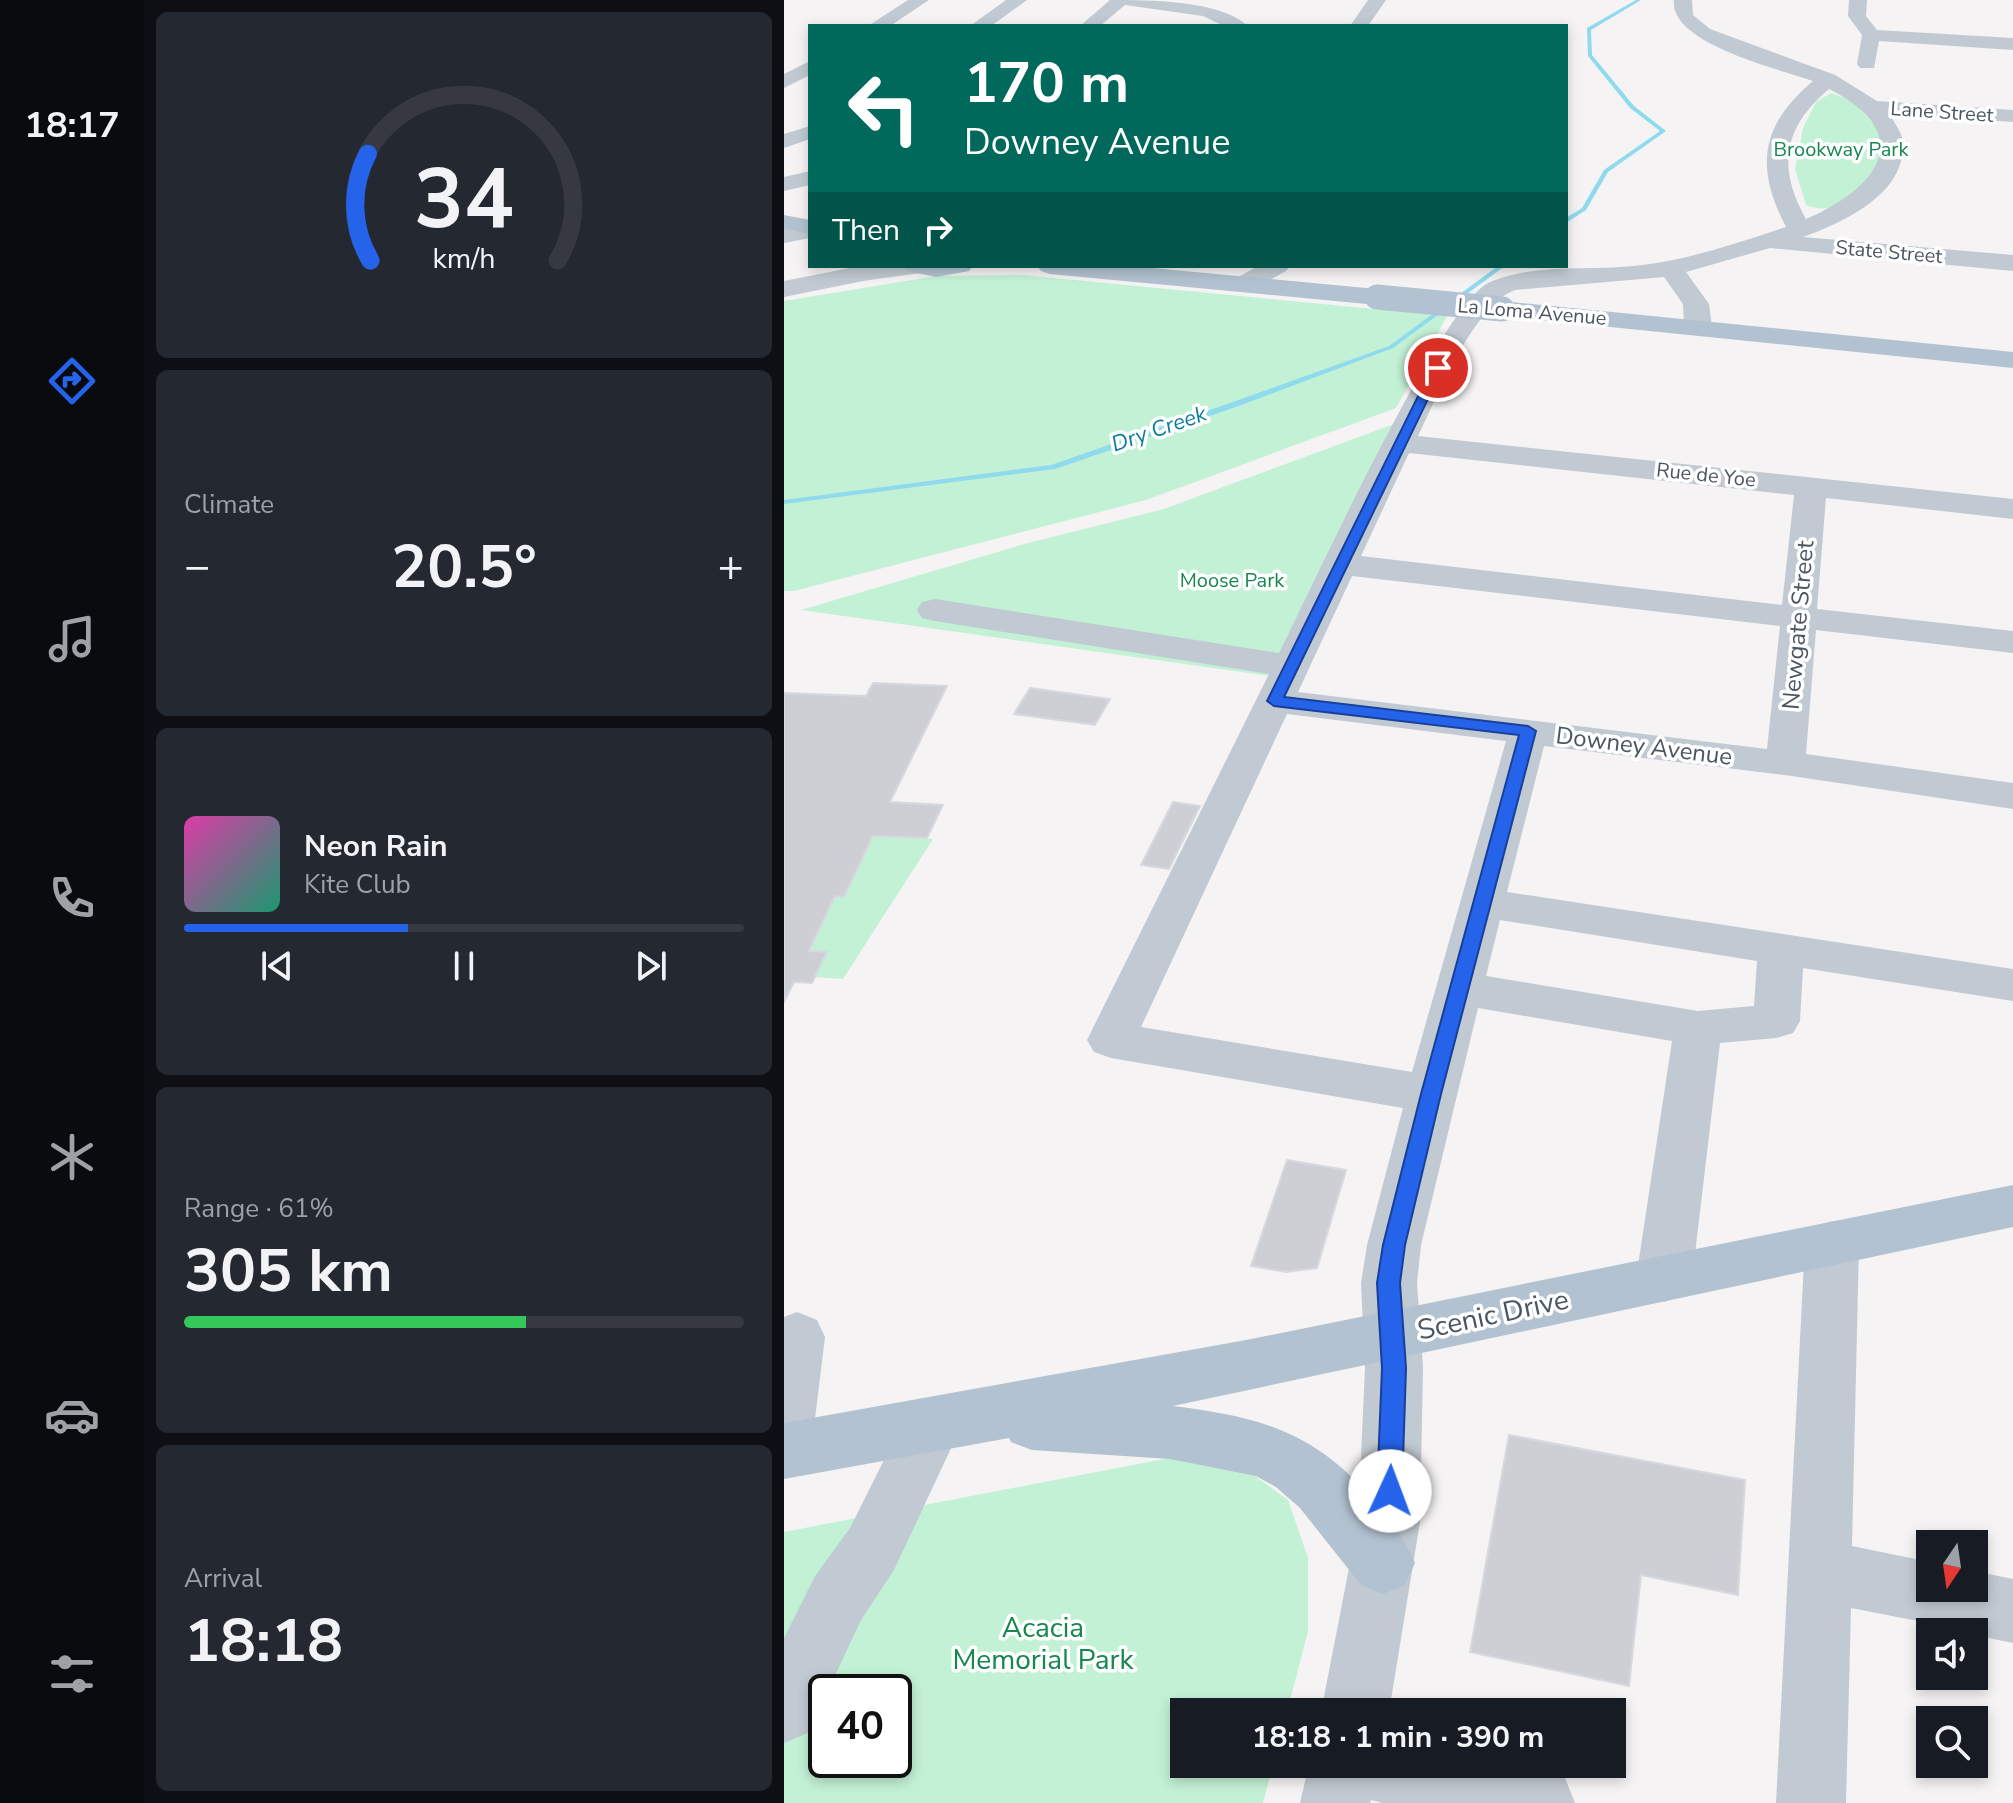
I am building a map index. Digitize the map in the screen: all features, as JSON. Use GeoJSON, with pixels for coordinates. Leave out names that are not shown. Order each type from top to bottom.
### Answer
{"type":"FeatureCollection","features":[{"type":"Feature","properties":{"kind":"main road"},"geometry":{"type":"LineString","coordinates":[[784,222],[808,228]]}},
{"type":"Feature","properties":{"kind":"main road","name":"La Loma Avenue"},"geometry":{"type":"LineString","coordinates":[[1094,268],[2013,360]]}},
{"type":"Feature","properties":{"kind":"main road","name":"Scenic Drive"},"geometry":{"type":"LineString","coordinates":[[784,1451],[954,1423],[2013,1206]]}},
{"type":"Feature","properties":{"kind":"main road"},"geometry":{"type":"LineString","coordinates":[[954,1423],[1214,1438],[1247,1445],[1296,1467],[1352,1521],[1383,1563]]}},
{"type":"Feature","properties":{"kind":"street"},"geometry":{"type":"LineString","coordinates":[[880,24],[920,0]]}},
{"type":"Feature","properties":{"kind":"street"},"geometry":{"type":"LineString","coordinates":[[982,24],[1018,0]]}},
{"type":"Feature","properties":{"kind":"street"},"geometry":{"type":"LineString","coordinates":[[1092,24],[1123,0],[1204,11],[1234,24]]}},
{"type":"Feature","properties":{"kind":"street"},"geometry":{"type":"LineString","coordinates":[[1360,24],[1377,0]]}},
{"type":"Feature","properties":{"kind":"street"},"geometry":{"type":"LineString","coordinates":[[1431,1094],[1111,1040],[1399,443],[1438,368],[1493,290],[1515,283],[1671,269],[1765,241],[1800,230],[1842,210],[1862,197],[1885,172],[1892,146],[1888,131],[1867,104],[1828,79],[1739,50],[1704,34],[1686,18],[1682,11],[1683,0]]}},
{"type":"Feature","properties":{"kind":"street"},"geometry":{"type":"LineString","coordinates":[[1858,0],[1857,16],[1871,35],[1867,104]]}},
{"type":"Feature","properties":{"kind":"street"},"geometry":{"type":"LineString","coordinates":[[1186,24],[1204,11],[1233,3]]}},
{"type":"Feature","properties":{"kind":"street"},"geometry":{"type":"LineString","coordinates":[[1871,35],[2013,44]]}},
{"type":"Feature","properties":{"kind":"street"},"geometry":{"type":"LineString","coordinates":[[784,60],[808,64]]}},
{"type":"Feature","properties":{"kind":"street"},"geometry":{"type":"LineString","coordinates":[[784,82],[808,65]]}},
{"type":"Feature","properties":{"kind":"street"},"geometry":{"type":"LineString","coordinates":[[1800,230],[1779,190],[1775,154],[1779,138],[1796,108],[1828,79]]}},
{"type":"Feature","properties":{"kind":"street","name":"Lane Street"},"geometry":{"type":"LineString","coordinates":[[1867,104],[2013,116]]}},
{"type":"Feature","properties":{"kind":"street"},"geometry":{"type":"LineString","coordinates":[[784,142],[808,133]]}},
{"type":"Feature","properties":{"kind":"street"},"geometry":{"type":"LineString","coordinates":[[784,184],[808,178]]}},
{"type":"Feature","properties":{"kind":"street"},"geometry":{"type":"LineString","coordinates":[[784,236],[808,230]]}},
{"type":"Feature","properties":{"kind":"street","name":"State Street"},"geometry":{"type":"LineString","coordinates":[[1765,241],[2013,263]]}},
{"type":"Feature","properties":{"kind":"street"},"geometry":{"type":"LineString","coordinates":[[1242,285],[1273,268]]}},
{"type":"Feature","properties":{"kind":"street"},"geometry":{"type":"LineString","coordinates":[[784,289],[873,269]]}},
{"type":"Feature","properties":{"kind":"street"},"geometry":{"type":"LineString","coordinates":[[1671,269],[1696,304],[1698,327]]}},
{"type":"Feature","properties":{"kind":"street","name":"Rue de Yoe"},"geometry":{"type":"LineString","coordinates":[[1399,443],[2013,509]]}},
{"type":"Feature","properties":{"kind":"street","name":"Newgate Street"},"geometry":{"type":"LineString","coordinates":[[1785,763],[1811,486]]}},
{"type":"Feature","properties":{"kind":"street"},"geometry":{"type":"LineString","coordinates":[[1340,564],[2013,642]]}},
{"type":"Feature","properties":{"kind":"street","name":"Downey Avenue"},"geometry":{"type":"LineString","coordinates":[[935,610],[1528,731],[1785,763],[2013,796]]}},
{"type":"Feature","properties":{"kind":"street"},"geometry":{"type":"LineString","coordinates":[[1358,1698],[1389,1522],[1394,1368],[1389,1283],[1394,1245],[1528,731]]}},
{"type":"Feature","properties":{"kind":"street"},"geometry":{"type":"LineString","coordinates":[[1483,903],[2013,985]]}},
{"type":"Feature","properties":{"kind":"street"},"geometry":{"type":"LineString","coordinates":[[1460,988],[1698,1028],[1776,1021],[1781,949]]}},
{"type":"Feature","properties":{"kind":"street"},"geometry":{"type":"LineString","coordinates":[[1664,1279],[1698,1028]]}},
{"type":"Feature","properties":{"kind":"street"},"geometry":{"type":"LineString","coordinates":[[1811,1803],[1832,1243]]}},
{"type":"Feature","properties":{"kind":"street"},"geometry":{"type":"LineString","coordinates":[[784,1427],[797,1337]]}},
{"type":"Feature","properties":{"kind":"street"},"geometry":{"type":"LineString","coordinates":[[784,1709],[838,1598],[954,1423]]}},
{"type":"Feature","properties":{"kind":"street"},"geometry":{"type":"LineString","coordinates":[[1819,1570],[2013,1611]]}},
{"type":"Feature","properties":{"kind":"street"},"geometry":{"type":"LineString","coordinates":[[1335,1803],[1341,1778]]}},
{"type":"Feature","properties":{"kind":"street"},"geometry":{"type":"LineString","coordinates":[[1404,1778],[1446,1793],[1540,1803]]}},
{"type":"Feature","properties":{"kind":"green space","name":"Brookway Park"},"geometry":{"type":"Polygon","coordinates":[[[1831,93],[1853,101],[1882,134],[1882,155],[1873,176],[1858,193],[1839,205],[1817,208],[1806,205],[1795,169],[1803,128],[1816,102],[1831,93]]]}},
{"type":"Feature","properties":{"kind":"green space"},"geometry":{"type":"Polygon","coordinates":[[[1022,275],[1447,316],[1396,408],[1146,500],[794,591],[784,591],[784,301],[936,276],[1022,275]]]}},
{"type":"Feature","properties":{"kind":"green space","name":"Moose Park"},"geometry":{"type":"Polygon","coordinates":[[[1413,417],[1285,678],[801,610],[1028,543],[1164,509],[1413,417]]]}},
{"type":"Feature","properties":{"kind":"green space"},"geometry":{"type":"Polygon","coordinates":[[[865,835],[933,839],[843,979],[815,977],[826,952],[809,951],[835,896],[845,896],[857,870],[865,835]]]}},
{"type":"Feature","properties":{"kind":"green space","name":"Acacia Memorial Park"},"geometry":{"type":"Polygon","coordinates":[[[1169,1458],[1244,1468],[1288,1500],[1308,1558],[1308,1631],[1291,1698],[1170,1698],[1170,1778],[1269,1778],[1263,1803],[784,1803],[784,1532],[1169,1458]]]}},
{"type":"Feature","properties":{"kind":"building"},"geometry":{"type":"Polygon","coordinates":[[[873,683],[947,686],[890,802],[943,805],[927,838],[873,836],[844,897],[835,896],[809,951],[827,952],[812,983],[794,982],[784,1002],[784,693],[866,696],[873,683]]]}},
{"type":"Feature","properties":{"kind":"building"},"geometry":{"type":"Polygon","coordinates":[[[1030,688],[1110,699],[1095,725],[1014,714],[1030,688]]]}},
{"type":"Feature","properties":{"kind":"building"},"geometry":{"type":"Polygon","coordinates":[[[1173,802],[1200,806],[1169,869],[1141,865],[1173,802]]]}},
{"type":"Feature","properties":{"kind":"building"},"geometry":{"type":"Polygon","coordinates":[[[1287,1160],[1346,1170],[1317,1268],[1286,1272],[1251,1266],[1287,1160]]]}},
{"type":"Feature","properties":{"kind":"building"},"geometry":{"type":"Polygon","coordinates":[[[1509,1435],[1745,1480],[1738,1595],[1641,1575],[1629,1686],[1470,1652],[1509,1435]]]}},
{"type":"Feature","properties":{"kind":"waterway","name":"Dry Creek"},"geometry":{"type":"LineString","coordinates":[[1568,220],[1584,209],[1606,171],[1663,131],[1632,107],[1590,55],[1589,29],[1639,0]]}},
{"type":"Feature","properties":{"kind":"waterway","name":"Dry Creek"},"geometry":{"type":"LineString","coordinates":[[784,502],[1052,467],[1391,347],[1499,268]]}},
{"type":"Feature","properties":{"kind":"route"},"geometry":{"type":"LineString","coordinates":[[1390,1491],[1394,1368],[1388,1309],[1394,1245],[1528,731],[1274,701],[1438,368]]}}]}
